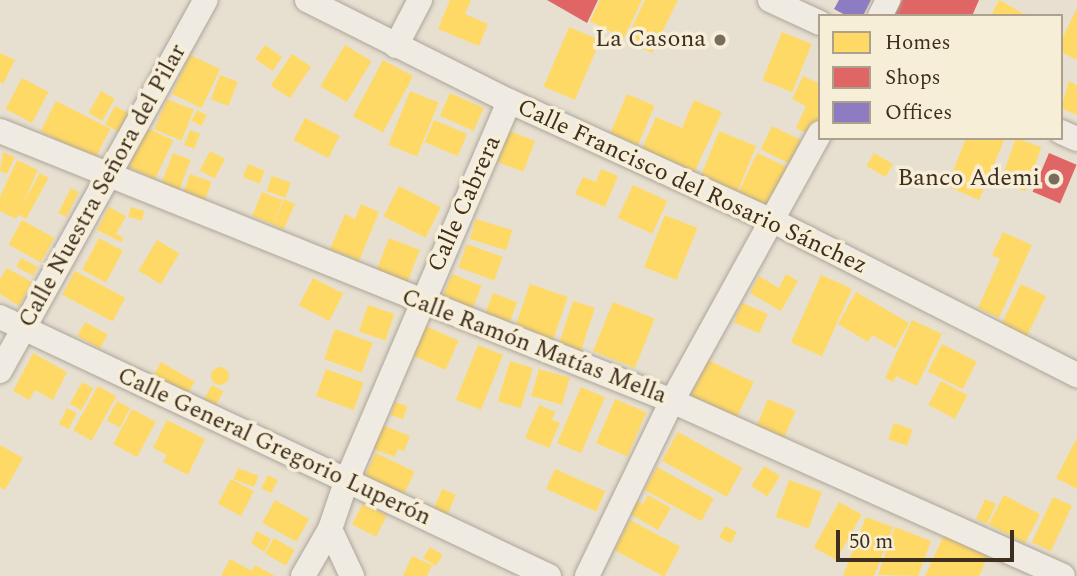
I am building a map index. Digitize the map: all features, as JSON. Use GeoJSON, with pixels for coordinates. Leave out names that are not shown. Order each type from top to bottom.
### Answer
{"type":"FeatureCollection","features":[{"type":"Feature","properties":{"kind":"street","name":"Calle Nuestra Señora del Pilar"},"geometry":{"type":"LineString","coordinates":[[0,371],[206,0]]}},
{"type":"Feature","properties":{"kind":"street","name":"Calle Francisco del Rosario Sánchez"},"geometry":{"type":"LineString","coordinates":[[307,0],[509,102],[775,222],[1077,375]]}},
{"type":"Feature","properties":{"kind":"street"},"geometry":{"type":"LineString","coordinates":[[396,46],[420,0]]}},
{"type":"Feature","properties":{"kind":"street"},"geometry":{"type":"LineString","coordinates":[[770,0],[818,22]]}},
{"type":"Feature","properties":{"kind":"street","name":"Calle Cabrera"},"geometry":{"type":"LineString","coordinates":[[303,576],[330,529],[346,482],[421,303],[509,102]]}},
{"type":"Feature","properties":{"kind":"street","name":"Calle Ramón Matías Mella"},"geometry":{"type":"LineString","coordinates":[[0,131],[421,303],[672,401],[1063,576]]}},
{"type":"Feature","properties":{"kind":"street"},"geometry":{"type":"LineString","coordinates":[[587,576],[672,401],[775,222],[818,137]]}},
{"type":"Feature","properties":{"kind":"street","name":"Calle General Gregorio Luperón"},"geometry":{"type":"LineString","coordinates":[[0,317],[548,576]]}},
{"type":"Feature","properties":{"kind":"street"},"geometry":{"type":"LineString","coordinates":[[330,529],[352,576]]}},
{"type":"Feature","properties":{"kind":"building: Homes"},"geometry":{"type":"Polygon","coordinates":[[[450,0],[471,0],[465,14],[488,24],[479,46],[438,29],[450,0]]]}},
{"type":"Feature","properties":{"kind":"building: Homes"},"geometry":{"type":"Polygon","coordinates":[[[600,0],[642,0],[624,38],[590,21],[600,0]]]}},
{"type":"Feature","properties":{"kind":"building: Homes"},"geometry":{"type":"Polygon","coordinates":[[[645,0],[678,0],[652,53],[626,40],[645,0]]]}},
{"type":"Feature","properties":{"kind":"building: Homes"},"geometry":{"type":"Polygon","coordinates":[[[999,0],[1024,14],[992,14],[999,0]]]}},
{"type":"Feature","properties":{"kind":"building: Homes"},"geometry":{"type":"Polygon","coordinates":[[[1077,8],[1077,60],[1063,53],[1063,37],[1077,8]]]}},
{"type":"Feature","properties":{"kind":"building: Homes"},"geometry":{"type":"Polygon","coordinates":[[[569,27],[600,40],[575,100],[544,87],[569,27]]]}},
{"type":"Feature","properties":{"kind":"building: Homes"},"geometry":{"type":"Polygon","coordinates":[[[782,32],[812,44],[792,92],[763,80],[782,32]]]}},
{"type":"Feature","properties":{"kind":"building: Homes"},"geometry":{"type":"Polygon","coordinates":[[[265,45],[282,57],[272,71],[255,59],[265,45]]]}},
{"type":"Feature","properties":{"kind":"building: Homes"},"geometry":{"type":"Polygon","coordinates":[[[345,45],[372,61],[347,102],[320,86],[345,45]]]}},
{"type":"Feature","properties":{"kind":"building: Homes"},"geometry":{"type":"Polygon","coordinates":[[[0,53],[15,60],[3,84],[0,82],[0,53]]]}},
{"type":"Feature","properties":{"kind":"building: Homes"},"geometry":{"type":"Polygon","coordinates":[[[292,54],[311,67],[290,98],[271,86],[292,54]]]}},
{"type":"Feature","properties":{"kind":"building: Homes"},"geometry":{"type":"Polygon","coordinates":[[[190,55],[220,69],[202,108],[172,94],[190,55]]]}},
{"type":"Feature","properties":{"kind":"building: Homes"},"geometry":{"type":"Polygon","coordinates":[[[383,60],[413,76],[383,132],[353,117],[383,60]]]}},
{"type":"Feature","properties":{"kind":"building: Homes"},"geometry":{"type":"Polygon","coordinates":[[[220,75],[238,82],[228,106],[211,99],[220,75]]]}},
{"type":"Feature","properties":{"kind":"building: Homes"},"geometry":{"type":"Polygon","coordinates":[[[803,76],[818,83],[818,119],[810,135],[796,128],[806,106],[792,99],[803,76]]]}},
{"type":"Feature","properties":{"kind":"building: Homes"},"geometry":{"type":"Polygon","coordinates":[[[22,78],[48,92],[32,123],[6,109],[22,78]]]}},
{"type":"Feature","properties":{"kind":"building: Homes"},"geometry":{"type":"Polygon","coordinates":[[[1069,81],[1077,85],[1077,115],[1063,109],[1069,81]]]}},
{"type":"Feature","properties":{"kind":"building: Homes"},"geometry":{"type":"Polygon","coordinates":[[[101,91],[115,99],[102,121],[88,113],[101,91]]]}},
{"type":"Feature","properties":{"kind":"building: Homes"},"geometry":{"type":"Polygon","coordinates":[[[410,91],[439,103],[417,156],[388,145],[410,91]]]}},
{"type":"Feature","properties":{"kind":"building: Homes"},"geometry":{"type":"Polygon","coordinates":[[[450,93],[484,108],[474,131],[440,116],[450,93]]]}},
{"type":"Feature","properties":{"kind":"building: Homes"},"geometry":{"type":"Polygon","coordinates":[[[627,94],[655,106],[638,145],[610,134],[627,94]]]}},
{"type":"Feature","properties":{"kind":"building: Homes"},"geometry":{"type":"Polygon","coordinates":[[[167,99],[194,110],[182,140],[155,130],[167,99]]]}},
{"type":"Feature","properties":{"kind":"building: Homes"},"geometry":{"type":"Polygon","coordinates":[[[694,100],[722,112],[693,175],[641,151],[656,117],[682,128],[694,100]]]}},
{"type":"Feature","properties":{"kind":"building: Homes"},"geometry":{"type":"Polygon","coordinates":[[[56,101],[110,129],[95,159],[41,131],[56,101]]]}},
{"type":"Feature","properties":{"kind":"building: Homes"},"geometry":{"type":"Polygon","coordinates":[[[115,106],[128,113],[118,132],[105,125],[115,106]]]}},
{"type":"Feature","properties":{"kind":"building: Homes"},"geometry":{"type":"Polygon","coordinates":[[[197,110],[207,115],[201,126],[192,121],[197,110]]]}},
{"type":"Feature","properties":{"kind":"building: Homes"},"geometry":{"type":"Polygon","coordinates":[[[305,118],[340,136],[328,158],[294,140],[305,118]]]}},
{"type":"Feature","properties":{"kind":"building: Homes"},"geometry":{"type":"Polygon","coordinates":[[[434,120],[467,134],[458,156],[425,142],[434,120]]]}},
{"type":"Feature","properties":{"kind":"building: Homes"},"geometry":{"type":"Polygon","coordinates":[[[772,126],[801,140],[789,163],[761,149],[772,126]]]}},
{"type":"Feature","properties":{"kind":"building: Homes"},"geometry":{"type":"Polygon","coordinates":[[[147,128],[173,140],[155,179],[129,167],[147,128]]]}},
{"type":"Feature","properties":{"kind":"building: Homes"},"geometry":{"type":"Polygon","coordinates":[[[190,130],[200,134],[194,149],[184,145],[190,130]]]}},
{"type":"Feature","properties":{"kind":"building: Homes"},"geometry":{"type":"Polygon","coordinates":[[[509,131],[535,141],[523,172],[497,162],[509,131]]]}},
{"type":"Feature","properties":{"kind":"building: Homes"},"geometry":{"type":"Polygon","coordinates":[[[719,131],[756,146],[737,194],[700,179],[719,131]]]}},
{"type":"Feature","properties":{"kind":"building: Homes"},"geometry":{"type":"Polygon","coordinates":[[[965,140],[1004,140],[979,200],[947,186],[965,140]]]}},
{"type":"Feature","properties":{"kind":"building: Homes"},"geometry":{"type":"Polygon","coordinates":[[[1015,140],[1041,147],[1025,191],[1000,182],[1015,140]]]}},
{"type":"Feature","properties":{"kind":"building: Homes"},"geometry":{"type":"Polygon","coordinates":[[[210,151],[225,159],[215,178],[200,170],[210,151]]]}},
{"type":"Feature","properties":{"kind":"building: Homes"},"geometry":{"type":"Polygon","coordinates":[[[3,152],[15,157],[7,174],[0,171],[3,152]]]}},
{"type":"Feature","properties":{"kind":"building: Homes"},"geometry":{"type":"Polygon","coordinates":[[[173,153],[191,160],[179,191],[161,184],[173,153]]]}},
{"type":"Feature","properties":{"kind":"building: Homes"},"geometry":{"type":"Polygon","coordinates":[[[757,153],[791,169],[771,213],[737,197],[757,153]]]}},
{"type":"Feature","properties":{"kind":"building: Homes"},"geometry":{"type":"Polygon","coordinates":[[[874,153],[893,164],[886,177],[866,166],[874,153]]]}},
{"type":"Feature","properties":{"kind":"building: Homes"},"geometry":{"type":"Polygon","coordinates":[[[17,160],[38,170],[16,219],[0,211],[0,197],[17,160]]]}},
{"type":"Feature","properties":{"kind":"building: Homes"},"geometry":{"type":"Polygon","coordinates":[[[248,164],[265,171],[259,184],[243,177],[248,164]]]}},
{"type":"Feature","properties":{"kind":"building: Homes"},"geometry":{"type":"Polygon","coordinates":[[[601,169],[618,176],[605,207],[575,194],[583,177],[596,182],[601,169]]]}},
{"type":"Feature","properties":{"kind":"building: Homes"},"geometry":{"type":"Polygon","coordinates":[[[40,173],[49,178],[26,219],[17,214],[40,173]]]}},
{"type":"Feature","properties":{"kind":"building: Homes"},"geometry":{"type":"Polygon","coordinates":[[[190,174],[212,182],[204,202],[183,194],[190,174]]]}},
{"type":"Feature","properties":{"kind":"building: Homes"},"geometry":{"type":"Polygon","coordinates":[[[272,176],[291,183],[285,198],[267,191],[272,176]]]}},
{"type":"Feature","properties":{"kind":"building: Homes"},"geometry":{"type":"Polygon","coordinates":[[[633,185],[667,201],[652,234],[618,218],[633,185]]]}},
{"type":"Feature","properties":{"kind":"building: Homes"},"geometry":{"type":"Polygon","coordinates":[[[399,186],[441,207],[425,238],[384,216],[399,186]]]}},
{"type":"Feature","properties":{"kind":"building: Homes"},"geometry":{"type":"Polygon","coordinates":[[[71,188],[79,192],[66,217],[58,213],[71,188]]]}},
{"type":"Feature","properties":{"kind":"building: Homes"},"geometry":{"type":"Polygon","coordinates":[[[262,192],[282,200],[273,224],[252,216],[262,192]]]}},
{"type":"Feature","properties":{"kind":"building: Homes"},"geometry":{"type":"Polygon","coordinates":[[[284,199],[295,204],[284,229],[273,225],[284,199]]]}},
{"type":"Feature","properties":{"kind":"building: Homes"},"geometry":{"type":"Polygon","coordinates":[[[361,204],[379,212],[359,261],[330,249],[345,214],[355,219],[361,204]]]}},
{"type":"Feature","properties":{"kind":"building: Homes"},"geometry":{"type":"Polygon","coordinates":[[[109,207],[126,216],[116,234],[124,238],[121,242],[97,230],[109,207]]]}},
{"type":"Feature","properties":{"kind":"building: Homes"},"geometry":{"type":"Polygon","coordinates":[[[131,207],[144,211],[141,221],[128,217],[131,207]]]}},
{"type":"Feature","properties":{"kind":"building: Homes"},"geometry":{"type":"Polygon","coordinates":[[[665,215],[697,228],[676,280],[644,267],[665,215]]]}},
{"type":"Feature","properties":{"kind":"building: Homes"},"geometry":{"type":"Polygon","coordinates":[[[476,219],[512,230],[506,250],[470,239],[476,219]]]}},
{"type":"Feature","properties":{"kind":"building: Homes"},"geometry":{"type":"Polygon","coordinates":[[[22,220],[54,238],[41,262],[8,244],[22,220]]]}},
{"type":"Feature","properties":{"kind":"building: Homes"},"geometry":{"type":"Polygon","coordinates":[[[1003,232],[1032,245],[999,318],[978,308],[1000,259],[992,255],[1003,232]]]}},
{"type":"Feature","properties":{"kind":"building: Homes"},"geometry":{"type":"Polygon","coordinates":[[[99,238],[123,251],[106,282],[82,270],[99,238]]]}},
{"type":"Feature","properties":{"kind":"building: Homes"},"geometry":{"type":"Polygon","coordinates":[[[389,238],[420,250],[407,283],[376,271],[389,238]]]}},
{"type":"Feature","properties":{"kind":"building: Homes"},"geometry":{"type":"Polygon","coordinates":[[[157,240],[179,253],[161,284],[138,271],[157,240]]]}},
{"type":"Feature","properties":{"kind":"building: Homes"},"geometry":{"type":"Polygon","coordinates":[[[467,244],[503,257],[494,280],[458,267],[467,244]]]}},
{"type":"Feature","properties":{"kind":"building: Homes"},"geometry":{"type":"Polygon","coordinates":[[[21,258],[38,267],[33,276],[16,267],[21,258]]]}},
{"type":"Feature","properties":{"kind":"building: Homes"},"geometry":{"type":"Polygon","coordinates":[[[7,268],[32,282],[19,306],[0,294],[0,279],[7,268]]]}},
{"type":"Feature","properties":{"kind":"building: Homes"},"geometry":{"type":"Polygon","coordinates":[[[75,271],[125,298],[113,322],[62,295],[75,271]]]}},
{"type":"Feature","properties":{"kind":"building: Homes"},"geometry":{"type":"Polygon","coordinates":[[[452,274],[482,286],[471,313],[441,301],[452,274]]]}},
{"type":"Feature","properties":{"kind":"building: Homes"},"geometry":{"type":"Polygon","coordinates":[[[786,274],[798,281],[781,311],[750,293],[759,276],[779,288],[786,274]]]}},
{"type":"Feature","properties":{"kind":"building: Homes"},"geometry":{"type":"Polygon","coordinates":[[[821,275],[852,289],[822,356],[791,343],[821,275]]]}},
{"type":"Feature","properties":{"kind":"building: Homes"},"geometry":{"type":"Polygon","coordinates":[[[313,278],[343,293],[329,321],[299,306],[313,278]]]}},
{"type":"Feature","properties":{"kind":"building: Homes"},"geometry":{"type":"Polygon","coordinates":[[[530,284],[568,297],[553,341],[515,327],[530,284]]]}},
{"type":"Feature","properties":{"kind":"building: Homes"},"geometry":{"type":"Polygon","coordinates":[[[1021,284],[1046,296],[1026,337],[1001,324],[1021,284]]]}},
{"type":"Feature","properties":{"kind":"building: Homes"},"geometry":{"type":"Polygon","coordinates":[[[856,292],[909,323],[895,348],[872,335],[868,342],[838,324],[856,292]]]}},
{"type":"Feature","properties":{"kind":"building: Homes"},"geometry":{"type":"Polygon","coordinates":[[[493,293],[517,302],[508,326],[484,316],[493,293]]]}},
{"type":"Feature","properties":{"kind":"building: Homes"},"geometry":{"type":"Polygon","coordinates":[[[573,301],[595,308],[580,355],[558,348],[573,301]]]}},
{"type":"Feature","properties":{"kind":"building: Homes"},"geometry":{"type":"Polygon","coordinates":[[[613,302],[655,319],[635,368],[593,351],[613,302]]]}},
{"type":"Feature","properties":{"kind":"building: Homes"},"geometry":{"type":"Polygon","coordinates":[[[742,303],[768,314],[760,333],[734,322],[742,303]]]}},
{"type":"Feature","properties":{"kind":"building: Homes"},"geometry":{"type":"Polygon","coordinates":[[[368,305],[394,314],[385,341],[359,331],[368,305]]]}},
{"type":"Feature","properties":{"kind":"building: Homes"},"geometry":{"type":"Polygon","coordinates":[[[912,320],[942,334],[917,386],[896,376],[893,382],[885,378],[912,320]]]}},
{"type":"Feature","properties":{"kind":"building: Homes"},"geometry":{"type":"Polygon","coordinates":[[[85,322],[108,335],[100,349],[77,336],[85,322]]]}},
{"type":"Feature","properties":{"kind":"building: Homes"},"geometry":{"type":"Polygon","coordinates":[[[423,325],[459,341],[446,370],[410,354],[423,325]]]}},
{"type":"Feature","properties":{"kind":"building: Homes"},"geometry":{"type":"Polygon","coordinates":[[[335,329],[373,343],[362,373],[324,359],[335,329]]]}},
{"type":"Feature","properties":{"kind":"building: Homes"},"geometry":{"type":"Polygon","coordinates":[[[942,344],[977,362],[963,389],[928,372],[942,344]]]}},
{"type":"Feature","properties":{"kind":"building: Homes"},"geometry":{"type":"Polygon","coordinates":[[[478,345],[503,355],[481,410],[456,400],[478,345]]]}},
{"type":"Feature","properties":{"kind":"building: Homes"},"geometry":{"type":"Polygon","coordinates":[[[33,353],[67,372],[53,400],[35,390],[29,400],[13,391],[33,353]]]}},
{"type":"Feature","properties":{"kind":"building: Homes"},"geometry":{"type":"Polygon","coordinates":[[[708,360],[754,382],[733,425],[687,402],[708,360]]]}},
{"type":"Feature","properties":{"kind":"building: Homes"},"geometry":{"type":"Polygon","coordinates":[[[510,361],[533,368],[521,408],[498,401],[510,361]]]}},
{"type":"Feature","properties":{"kind":"building: Homes"},"geometry":{"type":"Polygon","coordinates":[[[161,362],[195,382],[185,399],[151,379],[161,362]]]}},
{"type":"Feature","properties":{"kind":"building: Homes"},"geometry":{"type":"Polygon","coordinates":[[[220,367],[226,370],[229,376],[226,382],[220,385],[214,382],[211,376],[214,370],[220,367]]]}},
{"type":"Feature","properties":{"kind":"building: Homes"},"geometry":{"type":"Polygon","coordinates":[[[326,369],[364,383],[354,410],[316,396],[326,369]]]}},
{"type":"Feature","properties":{"kind":"building: Homes"},"geometry":{"type":"Polygon","coordinates":[[[539,369],[570,378],[562,405],[531,396],[539,369]]]}},
{"type":"Feature","properties":{"kind":"building: Homes"},"geometry":{"type":"Polygon","coordinates":[[[941,381],[967,395],[955,419],[928,405],[941,381]]]}},
{"type":"Feature","properties":{"kind":"building: Homes"},"geometry":{"type":"Polygon","coordinates":[[[82,382],[93,388],[81,410],[70,404],[82,382]]]}},
{"type":"Feature","properties":{"kind":"building: Homes"},"geometry":{"type":"Polygon","coordinates":[[[212,385],[223,391],[210,415],[199,409],[212,385]]]}},
{"type":"Feature","properties":{"kind":"building: Homes"},"geometry":{"type":"Polygon","coordinates":[[[98,386],[116,396],[92,441],[73,431],[98,386]]]}},
{"type":"Feature","properties":{"kind":"building: Homes"},"geometry":{"type":"Polygon","coordinates":[[[581,387],[605,397],[581,453],[557,443],[581,387]]]}},
{"type":"Feature","properties":{"kind":"building: Homes"},"geometry":{"type":"Polygon","coordinates":[[[615,399],[646,412],[628,456],[596,443],[615,399]]]}},
{"type":"Feature","properties":{"kind":"building: Homes"},"geometry":{"type":"Polygon","coordinates":[[[768,399],[796,411],[784,437],[757,426],[768,399]]]}},
{"type":"Feature","properties":{"kind":"building: Homes"},"geometry":{"type":"Polygon","coordinates":[[[117,401],[130,408],[120,427],[107,420],[117,401]]]}},
{"type":"Feature","properties":{"kind":"building: Homes"},"geometry":{"type":"Polygon","coordinates":[[[395,402],[407,406],[403,419],[391,415],[395,402]]]}},
{"type":"Feature","properties":{"kind":"building: Homes"},"geometry":{"type":"Polygon","coordinates":[[[539,405],[555,412],[552,420],[560,423],[549,448],[525,438],[539,405]]]}},
{"type":"Feature","properties":{"kind":"building: Homes"},"geometry":{"type":"Polygon","coordinates":[[[67,408],[77,413],[69,429],[59,424],[67,408]]]}},
{"type":"Feature","properties":{"kind":"building: Homes"},"geometry":{"type":"Polygon","coordinates":[[[132,409],[156,422],[137,457],[113,444],[132,409]]]}},
{"type":"Feature","properties":{"kind":"building: Homes"},"geometry":{"type":"Polygon","coordinates":[[[167,420],[205,439],[188,475],[163,462],[167,455],[153,448],[167,420]]]}},
{"type":"Feature","properties":{"kind":"building: Homes"},"geometry":{"type":"Polygon","coordinates":[[[894,423],[913,430],[907,446],[888,439],[894,423]]]}},
{"type":"Feature","properties":{"kind":"building: Homes"},"geometry":{"type":"Polygon","coordinates":[[[382,425],[410,436],[404,451],[398,449],[395,457],[373,449],[382,425]]]}},
{"type":"Feature","properties":{"kind":"building: Homes"},"geometry":{"type":"Polygon","coordinates":[[[678,432],[743,468],[727,497],[662,461],[678,432]]]}},
{"type":"Feature","properties":{"kind":"building: Homes"},"geometry":{"type":"Polygon","coordinates":[[[1077,438],[1077,489],[1056,478],[1077,438]]]}},
{"type":"Feature","properties":{"kind":"building: Homes"},"geometry":{"type":"Polygon","coordinates":[[[0,445],[23,458],[5,490],[0,487],[0,445]]]}},
{"type":"Feature","properties":{"kind":"building: Homes"},"geometry":{"type":"Polygon","coordinates":[[[376,453],[415,472],[401,501],[362,482],[376,453]]]}},
{"type":"Feature","properties":{"kind":"building: Homes"},"geometry":{"type":"Polygon","coordinates":[[[764,466],[780,476],[767,496],[751,486],[764,466]]]}},
{"type":"Feature","properties":{"kind":"building: Homes"},"geometry":{"type":"Polygon","coordinates":[[[657,467],[714,499],[701,521],[644,490],[657,467]]]}},
{"type":"Feature","properties":{"kind":"building: Homes"},"geometry":{"type":"Polygon","coordinates":[[[238,468],[259,476],[254,487],[234,479],[238,468]]]}},
{"type":"Feature","properties":{"kind":"building: Homes"},"geometry":{"type":"Polygon","coordinates":[[[555,469],[605,491],[596,511],[546,489],[555,469]]]}},
{"type":"Feature","properties":{"kind":"building: Homes"},"geometry":{"type":"Polygon","coordinates":[[[268,475],[278,480],[271,493],[261,488],[268,475]]]}},
{"type":"Feature","properties":{"kind":"building: Homes"},"geometry":{"type":"Polygon","coordinates":[[[231,479],[254,491],[241,516],[218,504],[231,479]]]}},
{"type":"Feature","properties":{"kind":"building: Homes"},"geometry":{"type":"Polygon","coordinates":[[[789,480],[822,492],[809,529],[776,517],[789,480]]]}},
{"type":"Feature","properties":{"kind":"building: Homes"},"geometry":{"type":"Polygon","coordinates":[[[442,489],[456,495],[445,521],[431,515],[442,489]]]}},
{"type":"Feature","properties":{"kind":"building: Homes"},"geometry":{"type":"Polygon","coordinates":[[[648,495],[671,508],[658,530],[630,514],[637,501],[643,504],[648,495]]]}},
{"type":"Feature","properties":{"kind":"building: Homes"},"geometry":{"type":"Polygon","coordinates":[[[1004,495],[1040,514],[1025,543],[989,524],[1004,495]]]}},
{"type":"Feature","properties":{"kind":"building: Homes"},"geometry":{"type":"Polygon","coordinates":[[[1053,497],[1072,506],[1051,551],[1032,542],[1053,497]]]}},
{"type":"Feature","properties":{"kind":"building: Homes"},"geometry":{"type":"Polygon","coordinates":[[[985,499],[996,504],[987,524],[976,519],[985,499]]]}},
{"type":"Feature","properties":{"kind":"building: Homes"},"geometry":{"type":"Polygon","coordinates":[[[275,500],[309,519],[297,542],[262,523],[275,500]]]}},
{"type":"Feature","properties":{"kind":"building: Homes"},"geometry":{"type":"Polygon","coordinates":[[[839,502],[862,515],[837,560],[814,547],[839,502]]]}},
{"type":"Feature","properties":{"kind":"building: Homes"},"geometry":{"type":"Polygon","coordinates":[[[363,503],[387,515],[376,537],[352,524],[363,503]]]}},
{"type":"Feature","properties":{"kind":"building: Homes"},"geometry":{"type":"Polygon","coordinates":[[[866,517],[893,527],[874,576],[843,576],[866,517]]]}},
{"type":"Feature","properties":{"kind":"building: Homes"},"geometry":{"type":"Polygon","coordinates":[[[630,520],[680,547],[665,576],[614,550],[630,520]]]}},
{"type":"Feature","properties":{"kind":"building: Homes"},"geometry":{"type":"Polygon","coordinates":[[[725,526],[737,532],[731,543],[719,538],[725,526]]]}},
{"type":"Feature","properties":{"kind":"building: Homes"},"geometry":{"type":"Polygon","coordinates":[[[895,527],[931,541],[918,576],[878,575],[895,527]]]}},
{"type":"Feature","properties":{"kind":"building: Homes"},"geometry":{"type":"Polygon","coordinates":[[[257,531],[271,539],[264,552],[251,543],[257,531]]]}},
{"type":"Feature","properties":{"kind":"building: Homes"},"geometry":{"type":"Polygon","coordinates":[[[944,535],[988,556],[979,576],[925,576],[944,535]]]}},
{"type":"Feature","properties":{"kind":"building: Homes"},"geometry":{"type":"Polygon","coordinates":[[[274,538],[295,550],[286,566],[265,554],[274,538]]]}},
{"type":"Feature","properties":{"kind":"building: Homes"},"geometry":{"type":"Polygon","coordinates":[[[430,547],[443,555],[436,566],[423,558],[430,547]]]}},
{"type":"Feature","properties":{"kind":"building: Homes"},"geometry":{"type":"Polygon","coordinates":[[[412,556],[432,565],[427,576],[403,576],[412,556]]]}},
{"type":"Feature","properties":{"kind":"building: Homes"},"geometry":{"type":"Polygon","coordinates":[[[230,559],[252,571],[255,565],[275,576],[221,576],[230,559]]]}},
{"type":"Feature","properties":{"kind":"building: Shops"},"geometry":{"type":"Polygon","coordinates":[[[547,0],[598,0],[587,23],[547,0]]]}},
{"type":"Feature","properties":{"kind":"building: Shops"},"geometry":{"type":"Polygon","coordinates":[[[902,0],[979,0],[973,14],[895,14],[902,0]]]}},
{"type":"Feature","properties":{"kind":"building: Shops","name":"Banco Ademi"},"geometry":{"type":"Polygon","coordinates":[[[1049,153],[1077,165],[1060,203],[1033,192],[1049,153]]]}},
{"type":"Feature","properties":{"kind":"building: Offices"},"geometry":{"type":"Polygon","coordinates":[[[839,0],[871,0],[864,14],[843,14],[834,9],[839,0]]]}},
{"type":"Feature","properties":{"kind":"place","name":"La Casona"},"geometry":{"type":"Point","coordinates":[720,40]}},
{"type":"Feature","properties":{"kind":"place","name":"Banco Ademi"},"geometry":{"type":"Point","coordinates":[1054,179]}}]}
